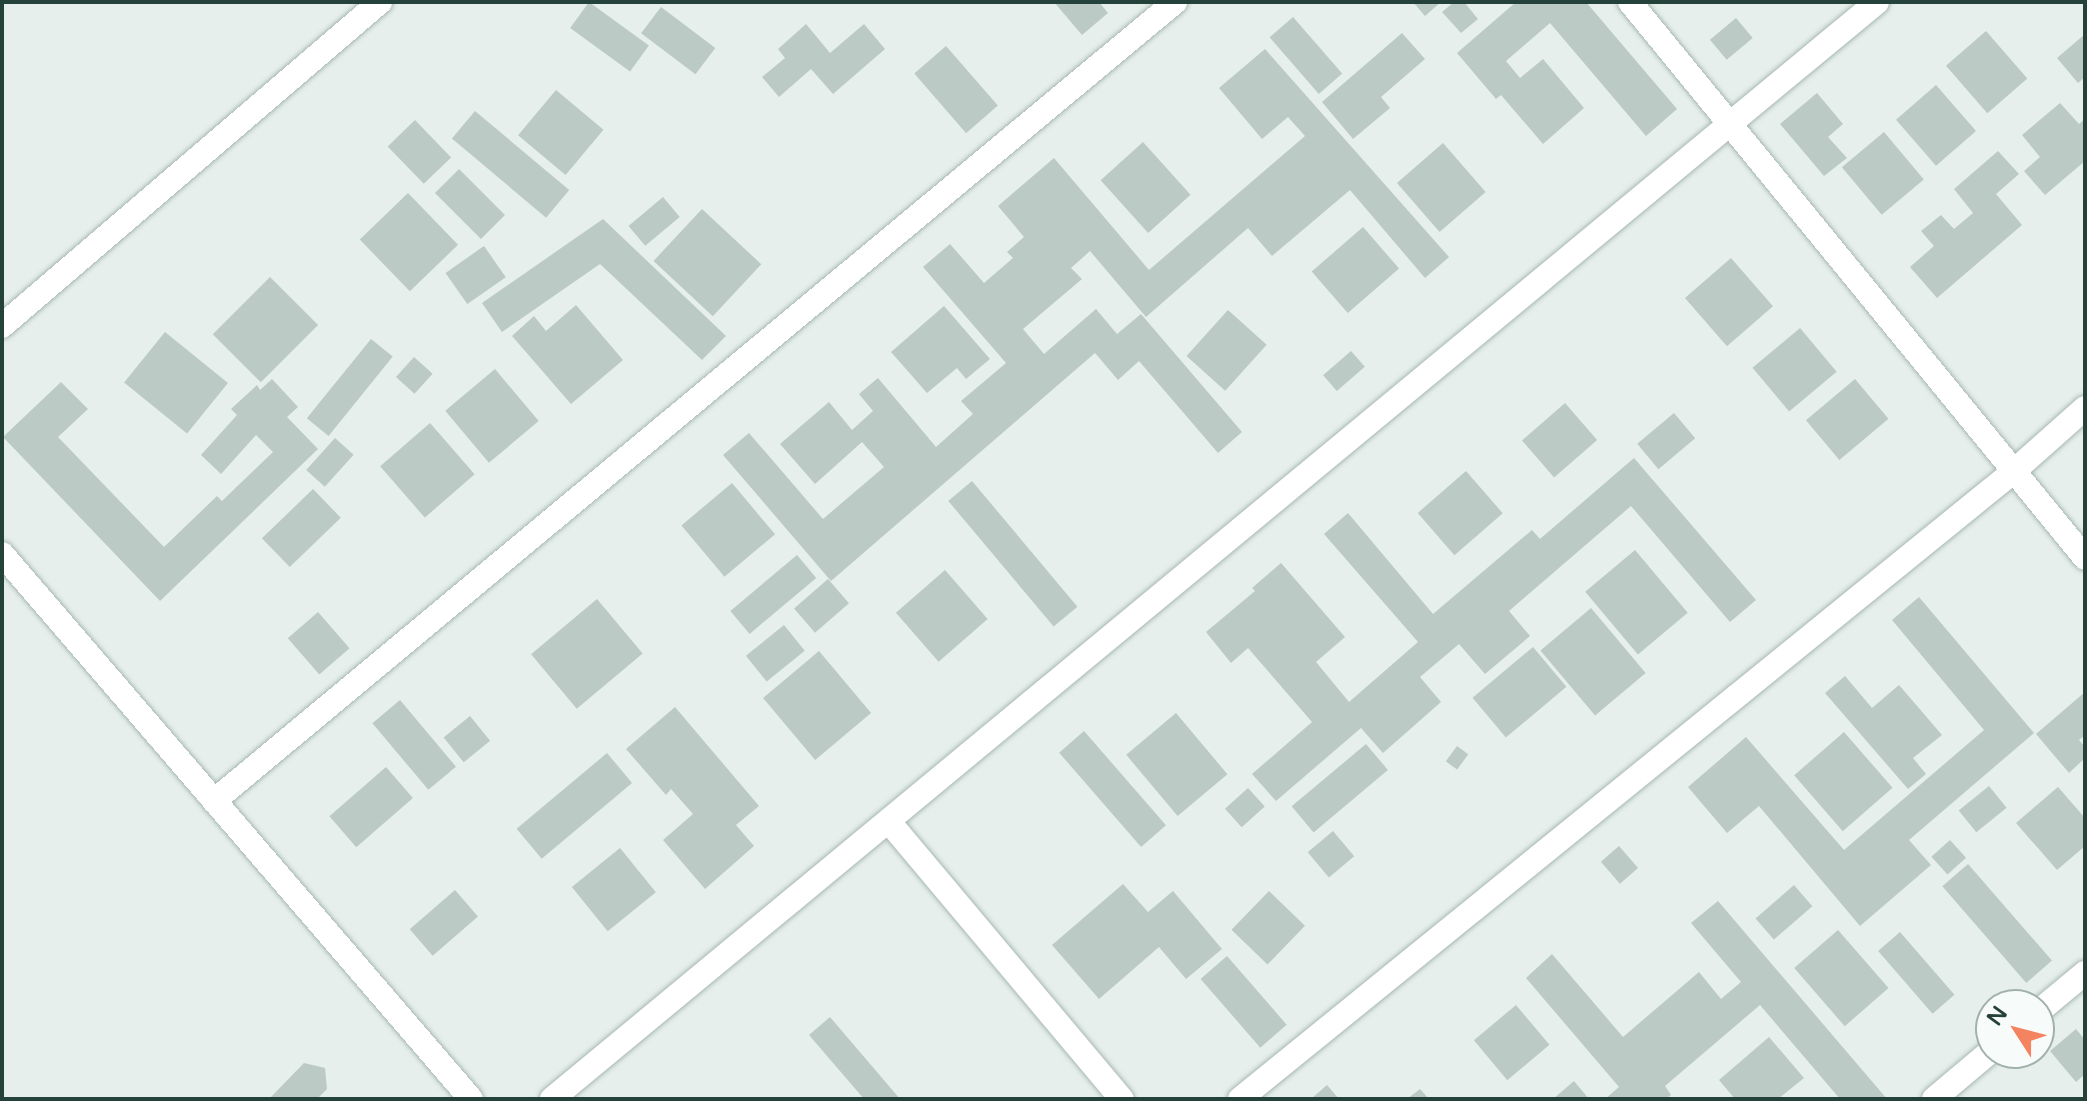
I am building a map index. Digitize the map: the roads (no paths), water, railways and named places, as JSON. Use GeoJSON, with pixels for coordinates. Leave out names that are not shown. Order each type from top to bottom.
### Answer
{"type":"FeatureCollection","features":[{"type":"Feature","properties":{"kind":"street"},"geometry":{"type":"LineString","coordinates":[[2,326],[380,2]]}},
{"type":"Feature","properties":{"kind":"street"},"geometry":{"type":"LineString","coordinates":[[214,801],[1175,2]]}},
{"type":"Feature","properties":{"kind":"street"},"geometry":{"type":"LineString","coordinates":[[1630,2],[2085,558]]}},
{"type":"Feature","properties":{"kind":"street"},"geometry":{"type":"LineString","coordinates":[[552,1099],[890,823],[1877,2]]}},
{"type":"Feature","properties":{"kind":"street"},"geometry":{"type":"LineString","coordinates":[[1240,1099],[2014,471],[2085,408]]}},
{"type":"Feature","properties":{"kind":"street"},"geometry":{"type":"LineString","coordinates":[[2,554],[471,1099]]}},
{"type":"Feature","properties":{"kind":"street"},"geometry":{"type":"LineString","coordinates":[[890,823],[1122,1099]]}},
{"type":"Feature","properties":{"kind":"street"},"geometry":{"type":"LineString","coordinates":[[2055,998],[2085,973]]}},
{"type":"Feature","properties":{"kind":"street"},"geometry":{"type":"LineString","coordinates":[[1934,1099],[1975,1064]]}}]}
